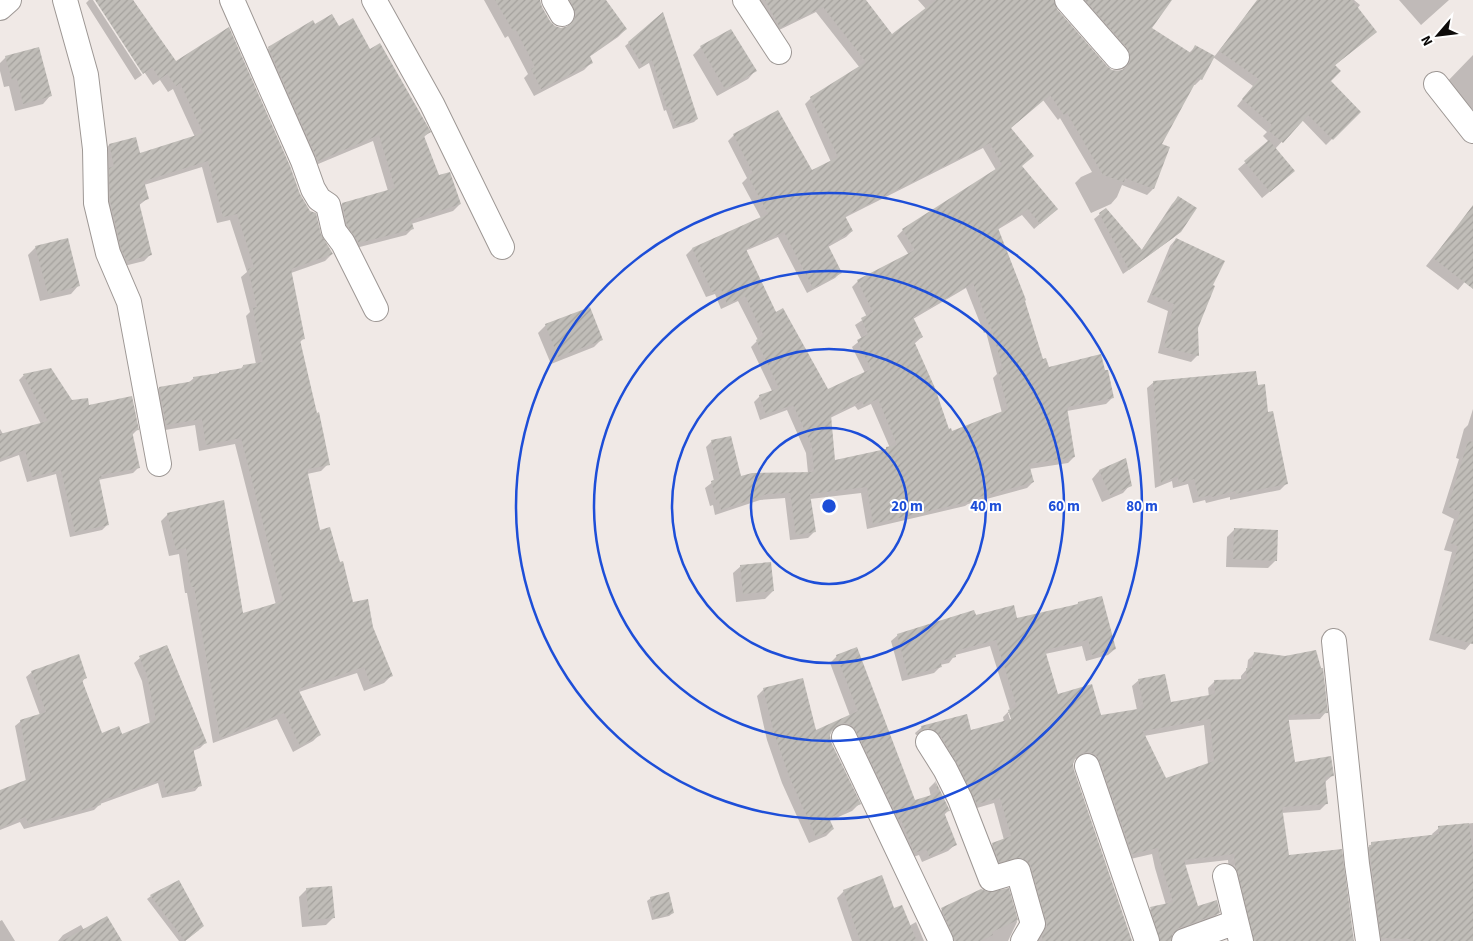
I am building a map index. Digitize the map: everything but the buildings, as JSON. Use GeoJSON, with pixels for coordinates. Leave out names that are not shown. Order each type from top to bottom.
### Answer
{"type":"FeatureCollection","features":[{"type":"Feature","properties":{"kind":"street"},"geometry":{"type":"LineString","coordinates":[[0,8],[9,0]]}},
{"type":"Feature","properties":{"kind":"street"},"geometry":{"type":"LineString","coordinates":[[65,0],[86,76],[95,149],[96,203],[108,253],[129,302],[159,464]]}},
{"type":"Feature","properties":{"kind":"street"},"geometry":{"type":"LineString","coordinates":[[232,0],[313,188],[320,199],[328,205],[334,231],[343,243],[376,309]]}},
{"type":"Feature","properties":{"kind":"street"},"geometry":{"type":"LineString","coordinates":[[374,0],[432,104],[502,247]]}},
{"type":"Feature","properties":{"kind":"street"},"geometry":{"type":"LineString","coordinates":[[745,0],[779,52]]}},
{"type":"Feature","properties":{"kind":"street"},"geometry":{"type":"LineString","coordinates":[[1067,0],[1117,57]]}},
{"type":"Feature","properties":{"kind":"street"},"geometry":{"type":"LineString","coordinates":[[1436,84],[1473,131]]}},
{"type":"Feature","properties":{"kind":"street"},"geometry":{"type":"LineString","coordinates":[[1334,641],[1357,864],[1368,941]]}},
{"type":"Feature","properties":{"kind":"street"},"geometry":{"type":"LineString","coordinates":[[844,737],[941,941]]}},
{"type":"Feature","properties":{"kind":"street"},"geometry":{"type":"LineString","coordinates":[[928,742],[945,769],[960,799],[991,879],[1018,872],[1033,924],[1023,941]]}},
{"type":"Feature","properties":{"kind":"street"},"geometry":{"type":"LineString","coordinates":[[1087,766],[1147,941]]}},
{"type":"Feature","properties":{"kind":"street"},"geometry":{"type":"LineString","coordinates":[[1184,941],[1238,932],[1225,876]]}}]}
